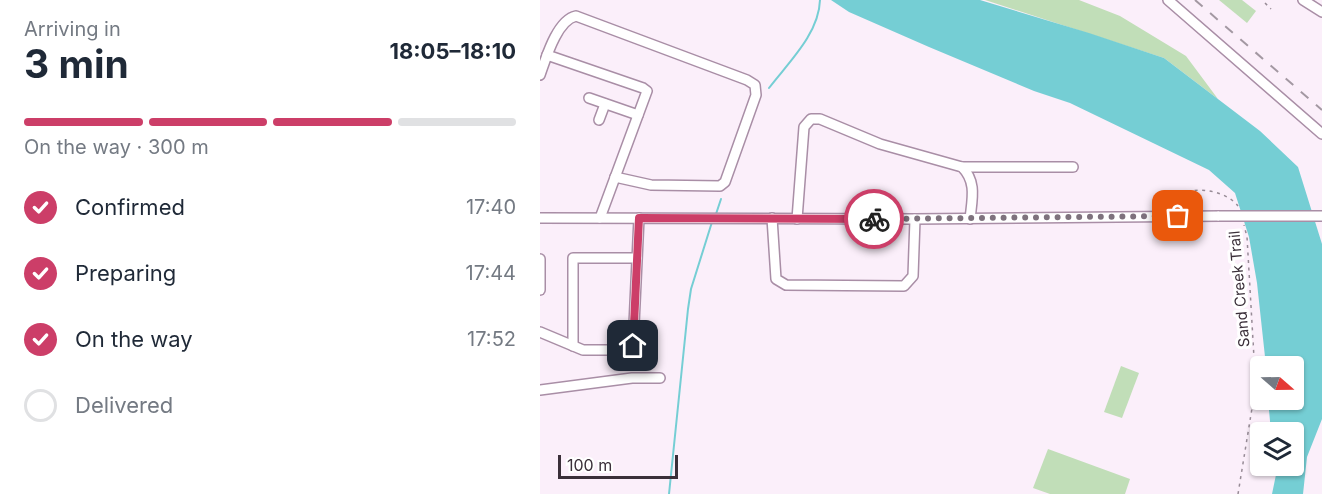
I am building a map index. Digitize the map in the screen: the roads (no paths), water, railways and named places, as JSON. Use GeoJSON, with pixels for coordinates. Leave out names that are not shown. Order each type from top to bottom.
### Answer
{"type":"FeatureCollection","features":[{"type":"Feature","properties":{"kind":"street"},"geometry":{"type":"LineString","coordinates":[[1168,0],[1322,134]]}},
{"type":"Feature","properties":{"kind":"street"},"geometry":{"type":"LineString","coordinates":[[1304,0],[1322,12]]}},
{"type":"Feature","properties":{"kind":"street"},"geometry":{"type":"LineString","coordinates":[[540,75],[563,22],[576,16],[755,85],[756,95],[725,182],[720,186],[651,185],[615,177]]}},
{"type":"Feature","properties":{"kind":"street"},"geometry":{"type":"LineString","coordinates":[[547,55],[643,88],[646,92],[600,218]]}},
{"type":"Feature","properties":{"kind":"street"},"geometry":{"type":"LineString","coordinates":[[589,98],[638,115]]}},
{"type":"Feature","properties":{"kind":"street"},"geometry":{"type":"LineString","coordinates":[[599,120],[605,104]]}},
{"type":"Feature","properties":{"kind":"street"},"geometry":{"type":"LineString","coordinates":[[797,219],[804,127],[811,119],[820,119],[880,144],[915,155],[963,166],[1073,167]]}},
{"type":"Feature","properties":{"kind":"street"},"geometry":{"type":"LineString","coordinates":[[963,166],[970,174],[973,188],[970,219]]}},
{"type":"Feature","properties":{"kind":"street"},"geometry":{"type":"LineString","coordinates":[[540,218],[970,219],[1322,216]]}},
{"type":"Feature","properties":{"kind":"street"},"geometry":{"type":"LineString","coordinates":[[540,332],[583,350],[630,350],[633,346],[639,218]]}},
{"type":"Feature","properties":{"kind":"street"},"geometry":{"type":"LineString","coordinates":[[772,218],[776,279],[786,285],[880,286],[904,286],[913,276],[915,219]]}},
{"type":"Feature","properties":{"kind":"street"},"geometry":{"type":"LineString","coordinates":[[573,346],[573,258],[637,258]]}},
{"type":"Feature","properties":{"kind":"street"},"geometry":{"type":"LineString","coordinates":[[540,259],[540,290]]}},
{"type":"Feature","properties":{"kind":"street"},"geometry":{"type":"LineString","coordinates":[[540,390],[632,378],[660,378]]}},
{"type":"Feature","properties":{"kind":"water"},"geometry":{"type":"Polygon","coordinates":[[[831,0],[980,0],[1164,58],[1260,131],[1298,167],[1322,244],[1322,419],[1307,457],[1303,494],[1272,494],[1276,476],[1304,476],[1304,422],[1270,422],[1269,410],[1304,410],[1304,356],[1265,356],[1257,283],[1249,237],[1235,193],[1209,170],[1070,103],[1034,91],[849,12],[831,0]]]}},
{"type":"Feature","properties":{"kind":"waterway"},"geometry":{"type":"LineString","coordinates":[[769,88],[808,36],[814,25],[820,0]]}},
{"type":"Feature","properties":{"kind":"waterway"},"geometry":{"type":"LineString","coordinates":[[716,214],[721,199]]}},
{"type":"Feature","properties":{"kind":"waterway"},"geometry":{"type":"LineString","coordinates":[[669,494],[691,289],[712,222]]}},
{"type":"Feature","properties":{"kind":"railway"},"geometry":{"type":"LineString","coordinates":[[1195,0],[1322,110]]}}]}
